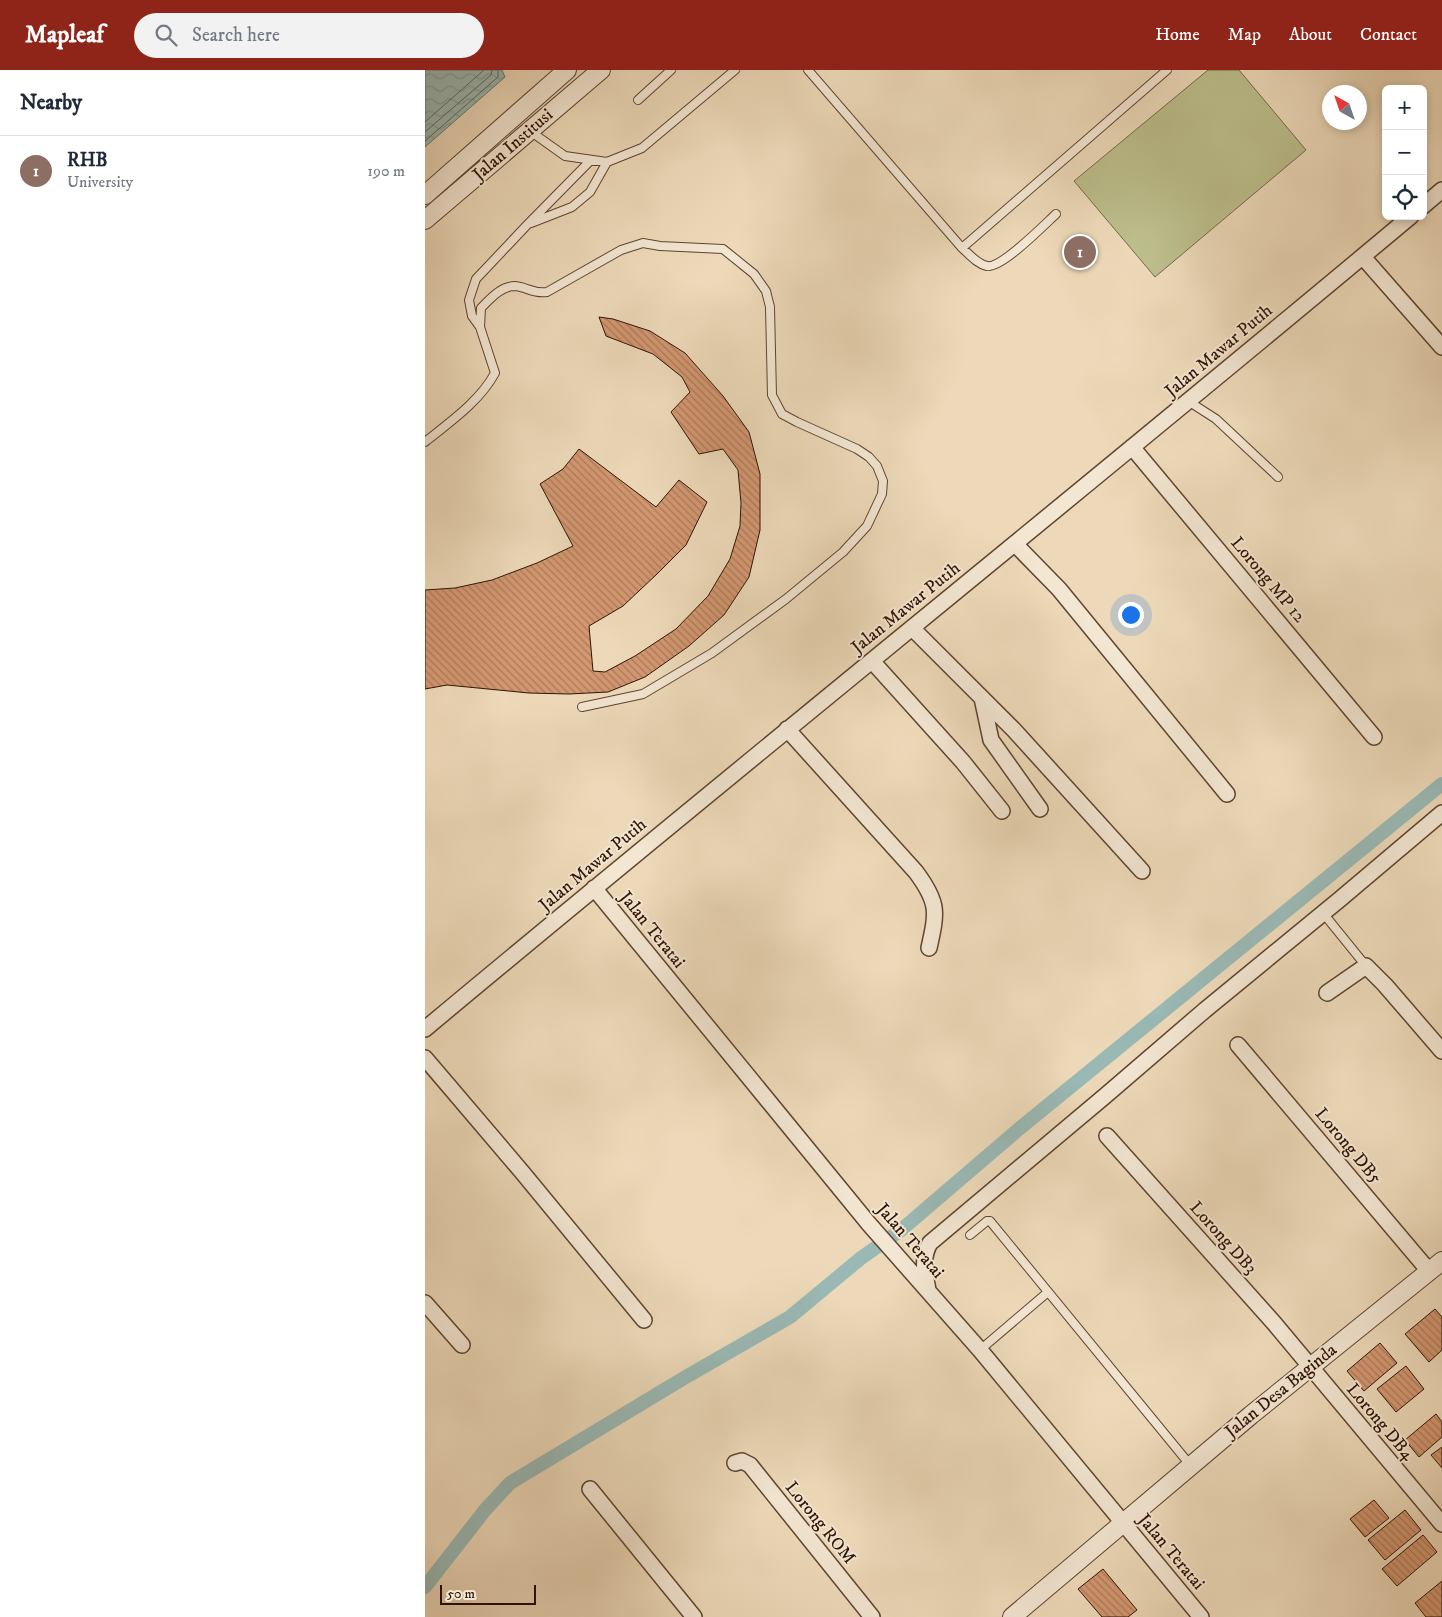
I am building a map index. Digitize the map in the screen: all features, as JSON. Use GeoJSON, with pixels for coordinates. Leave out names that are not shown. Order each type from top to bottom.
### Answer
{"type":"FeatureCollection","features":[{"type":"Feature","properties":{"kind":"street","name":"Jalan Institusi"},"geometry":{"type":"LineString","coordinates":[[425,195],[567,70]]}},
{"type":"Feature","properties":{"kind":"street","name":"Jalan Institusi"},"geometry":{"type":"LineString","coordinates":[[425,220],[601,70]]}},
{"type":"Feature","properties":{"kind":"street"},"geometry":{"type":"LineString","coordinates":[[1427,203],[1442,190]]}},
{"type":"Feature","properties":{"kind":"street","name":"Jalan Mawar Putih"},"geometry":{"type":"LineString","coordinates":[[425,1029],[593,888],[913,628],[1406,220]]}},
{"type":"Feature","properties":{"kind":"street"},"geometry":{"type":"LineString","coordinates":[[1363,257],[1442,347]]}},
{"type":"Feature","properties":{"kind":"street","name":"Lorong MP 12"},"geometry":{"type":"LineString","coordinates":[[1132,447],[1374,737]]}},
{"type":"Feature","properties":{"kind":"street"},"geometry":{"type":"LineString","coordinates":[[1015,544],[1059,590],[1227,794]]}},
{"type":"Feature","properties":{"kind":"street"},"geometry":{"type":"LineString","coordinates":[[913,628],[1015,730],[1142,871]]}},
{"type":"Feature","properties":{"kind":"street"},"geometry":{"type":"LineString","coordinates":[[872,660],[963,762],[1002,811]]}},
{"type":"Feature","properties":{"kind":"street"},"geometry":{"type":"LineString","coordinates":[[982,698],[991,740],[1040,809]]}},
{"type":"Feature","properties":{"kind":"street"},"geometry":{"type":"LineString","coordinates":[[787,729],[917,872],[925,884],[933,897],[935,908],[935,920],[929,948]]}},
{"type":"Feature","properties":{"kind":"street"},"geometry":{"type":"LineString","coordinates":[[928,1290],[924,1268],[925,1252],[930,1243],[1205,1010],[1442,813]]}},
{"type":"Feature","properties":{"kind":"street","name":"Jalan Teratai"},"geometry":{"type":"LineString","coordinates":[[593,888],[869,1224],[980,1350],[1201,1617]]}},
{"type":"Feature","properties":{"kind":"street"},"geometry":{"type":"LineString","coordinates":[[1327,993],[1366,966],[1385,984],[1442,1051]]}},
{"type":"Feature","properties":{"kind":"street","name":"Lorong DB5"},"geometry":{"type":"LineString","coordinates":[[1238,1045],[1435,1266]]}},
{"type":"Feature","properties":{"kind":"street"},"geometry":{"type":"LineString","coordinates":[[425,1058],[644,1320]]}},
{"type":"Feature","properties":{"kind":"street","name":"Lorong DB3"},"geometry":{"type":"LineString","coordinates":[[1107,1136],[1274,1323],[1309,1367]]}},
{"type":"Feature","properties":{"kind":"street","name":"Jalan Desa Baginda"},"geometry":{"type":"LineString","coordinates":[[1012,1617],[1309,1367],[1435,1266]]}},
{"type":"Feature","properties":{"kind":"street"},"geometry":{"type":"LineString","coordinates":[[425,1303],[463,1345]]}},
{"type":"Feature","properties":{"kind":"street","name":"Lorong DB4"},"geometry":{"type":"LineString","coordinates":[[1309,1367],[1442,1524]]}},
{"type":"Feature","properties":{"kind":"street","name":"Lorong ROM"},"geometry":{"type":"LineString","coordinates":[[735,1463],[743,1462],[750,1465],[872,1617]]}},
{"type":"Feature","properties":{"kind":"street"},"geometry":{"type":"LineString","coordinates":[[590,1489],[694,1617]]}},
{"type":"Feature","properties":{"kind":"lane"},"geometry":{"type":"LineString","coordinates":[[637,100],[671,70]]}},
{"type":"Feature","properties":{"kind":"lane"},"geometry":{"type":"LineString","coordinates":[[530,131],[565,156],[607,162],[642,148],[735,70]]}},
{"type":"Feature","properties":{"kind":"lane"},"geometry":{"type":"LineString","coordinates":[[808,70],[962,248],[979,262],[989,267],[1009,257],[1056,214]]}},
{"type":"Feature","properties":{"kind":"lane"},"geometry":{"type":"LineString","coordinates":[[962,248],[1167,70]]}},
{"type":"Feature","properties":{"kind":"lane"},"geometry":{"type":"LineString","coordinates":[[425,442],[451,421],[489,385],[495,373],[480,327],[472,316],[469,300],[476,279],[591,160]]}},
{"type":"Feature","properties":{"kind":"lane"},"geometry":{"type":"LineString","coordinates":[[527,225],[572,207],[590,192],[607,162]]}},
{"type":"Feature","properties":{"kind":"lane"},"geometry":{"type":"LineString","coordinates":[[480,327],[481,308],[499,291],[514,286],[537,293],[547,292],[621,250],[643,243],[660,246],[723,249],[753,274],[766,290],[770,307],[772,395],[782,414],[857,449],[869,457],[877,466],[883,481],[882,494],[867,526],[843,552],[778,605],[712,653],[643,694],[582,707]]}},
{"type":"Feature","properties":{"kind":"lane"},"geometry":{"type":"LineString","coordinates":[[1188,401],[1217,419],[1278,477]]}},
{"type":"Feature","properties":{"kind":"lane"},"geometry":{"type":"LineString","coordinates":[[1323,913],[1366,966]]}},
{"type":"Feature","properties":{"kind":"lane"},"geometry":{"type":"LineString","coordinates":[[970,1236],[987,1221],[990,1221],[1191,1466]]}},
{"type":"Feature","properties":{"kind":"lane"},"geometry":{"type":"LineString","coordinates":[[980,1350],[1048,1292]]}},
{"type":"Feature","properties":{"kind":"green space"},"geometry":{"type":"Polygon","coordinates":[[[1208,70],[1239,70],[1306,150],[1155,277],[1074,181],[1208,70]]]}},
{"type":"Feature","properties":{"kind":"water"},"geometry":{"type":"Polygon","coordinates":[[[425,70],[502,70],[505,77],[425,147],[425,70]]]}},
{"type":"Feature","properties":{"kind":"building"},"geometry":{"type":"Polygon","coordinates":[[[599,317],[613,319],[650,331],[685,353],[723,396],[749,432],[760,474],[760,530],[749,577],[724,615],[689,646],[645,677],[608,692],[569,694],[529,693],[447,685],[425,689],[425,590],[455,588],[492,580],[537,563],[573,546],[540,484],[563,469],[579,449],[656,507],[679,480],[707,502],[686,545],[623,606],[589,626],[593,671],[605,672],[635,656],[676,629],[708,596],[730,559],[740,526],[741,503],[738,470],[723,449],[699,454],[671,412],[690,392],[682,377],[653,354],[606,336],[599,317]]]}},
{"type":"Feature","properties":{"kind":"building"},"geometry":{"type":"Polygon","coordinates":[[[1435,1309],[1442,1317],[1442,1350],[1429,1362],[1405,1334],[1435,1309]]]}},
{"type":"Feature","properties":{"kind":"building"},"geometry":{"type":"Polygon","coordinates":[[[1380,1343],[1397,1363],[1364,1391],[1347,1371],[1380,1343]]]}},
{"type":"Feature","properties":{"kind":"building"},"geometry":{"type":"Polygon","coordinates":[[[1406,1366],[1424,1389],[1396,1412],[1377,1389],[1406,1366]]]}},
{"type":"Feature","properties":{"kind":"building"},"geometry":{"type":"Polygon","coordinates":[[[1436,1414],[1442,1422],[1442,1437],[1419,1457],[1405,1440],[1436,1414]]]}},
{"type":"Feature","properties":{"kind":"building"},"geometry":{"type":"Polygon","coordinates":[[[1442,1447],[1442,1468],[1431,1455],[1442,1447]]]}},
{"type":"Feature","properties":{"kind":"building"},"geometry":{"type":"Polygon","coordinates":[[[1374,1500],[1389,1518],[1365,1537],[1350,1519],[1374,1500]]]}},
{"type":"Feature","properties":{"kind":"building"},"geometry":{"type":"Polygon","coordinates":[[[1405,1510],[1421,1530],[1385,1560],[1368,1540],[1405,1510]]]}},
{"type":"Feature","properties":{"kind":"building"},"geometry":{"type":"Polygon","coordinates":[[[1423,1535],[1437,1552],[1397,1586],[1382,1569],[1423,1535]]]}},
{"type":"Feature","properties":{"kind":"building"},"geometry":{"type":"Polygon","coordinates":[[[1103,1569],[1137,1610],[1128,1617],[1102,1617],[1078,1589],[1103,1569]]]}},
{"type":"Feature","properties":{"kind":"building"},"geometry":{"type":"Polygon","coordinates":[[[1442,1581],[1442,1617],[1426,1617],[1415,1603],[1442,1581]]]}},
{"type":"Feature","properties":{"kind":"waterway"},"geometry":{"type":"LineString","coordinates":[[425,1587],[485,1510],[510,1483],[684,1378],[790,1317],[861,1258],[901,1230],[1020,1128],[1442,784]]}},
{"type":"Feature","properties":{"kind":"place","name":"RHB"},"geometry":{"type":"Point","coordinates":[1080,252]}}]}
